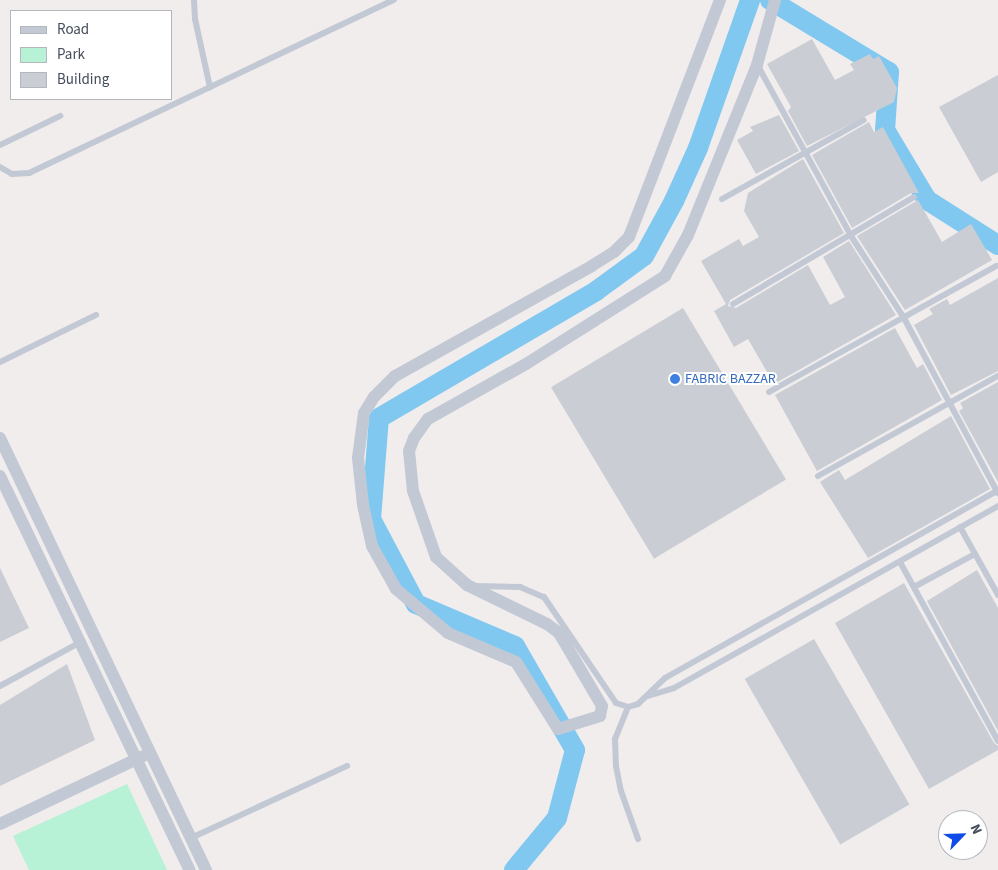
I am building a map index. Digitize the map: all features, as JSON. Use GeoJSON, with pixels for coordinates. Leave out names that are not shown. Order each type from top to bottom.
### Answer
{"type":"FeatureCollection","features":[{"type":"Feature","properties":{"kind":"street"},"geometry":{"type":"LineString","coordinates":[[720,0],[629,237],[614,252],[592,266],[395,376],[374,397],[364,413],[358,458],[363,505],[372,546],[396,589],[448,633],[516,662],[558,729],[600,716],[602,706],[559,633],[547,624],[467,586],[436,557],[429,545],[413,491],[409,451],[414,438],[428,419],[534,359],[665,276],[688,235],[757,65],[774,0]]}},
{"type":"Feature","properties":{"kind":"street"},"geometry":{"type":"LineString","coordinates":[[0,438],[206,870]]}},
{"type":"Feature","properties":{"kind":"street"},"geometry":{"type":"LineString","coordinates":[[0,476],[190,870]]}},
{"type":"Feature","properties":{"kind":"street"},"geometry":{"type":"LineString","coordinates":[[0,824],[150,753]]}},
{"type":"Feature","properties":{"kind":"lane"},"geometry":{"type":"LineString","coordinates":[[194,0],[195,19],[210,87]]}},
{"type":"Feature","properties":{"kind":"lane"},"geometry":{"type":"LineString","coordinates":[[0,165],[12,174],[29,173],[394,0]]}},
{"type":"Feature","properties":{"kind":"lane"},"geometry":{"type":"LineString","coordinates":[[638,839],[621,791],[616,766],[615,739],[628,707],[646,696],[666,678],[998,492],[948,404],[904,318],[851,236],[757,65]]}},
{"type":"Feature","properties":{"kind":"lane"},"geometry":{"type":"LineString","coordinates":[[0,145],[60,116]]}},
{"type":"Feature","properties":{"kind":"lane"},"geometry":{"type":"LineString","coordinates":[[722,199],[864,120]]}},
{"type":"Feature","properties":{"kind":"lane"},"geometry":{"type":"LineString","coordinates":[[0,165],[0,173]]}},
{"type":"Feature","properties":{"kind":"lane"},"geometry":{"type":"LineString","coordinates":[[733,304],[851,236],[914,197]]}},
{"type":"Feature","properties":{"kind":"lane"},"geometry":{"type":"LineString","coordinates":[[770,392],[996,266]]}},
{"type":"Feature","properties":{"kind":"lane"},"geometry":{"type":"LineString","coordinates":[[0,362],[96,315]]}},
{"type":"Feature","properties":{"kind":"lane"},"geometry":{"type":"LineString","coordinates":[[818,476],[998,376]]}},
{"type":"Feature","properties":{"kind":"lane"},"geometry":{"type":"LineString","coordinates":[[646,696],[674,688],[998,506]]}},
{"type":"Feature","properties":{"kind":"lane"},"geometry":{"type":"LineString","coordinates":[[960,528],[998,595]]}},
{"type":"Feature","properties":{"kind":"lane"},"geometry":{"type":"LineString","coordinates":[[914,587],[975,554]]}},
{"type":"Feature","properties":{"kind":"lane"},"geometry":{"type":"LineString","coordinates":[[900,562],[998,742]]}},
{"type":"Feature","properties":{"kind":"lane"},"geometry":{"type":"LineString","coordinates":[[467,586],[520,587],[544,597],[616,702],[628,707]]}},
{"type":"Feature","properties":{"kind":"lane"},"geometry":{"type":"LineString","coordinates":[[0,686],[79,643]]}},
{"type":"Feature","properties":{"kind":"lane"},"geometry":{"type":"LineString","coordinates":[[190,838],[346,766]]}},
{"type":"Feature","properties":{"kind":"green space"},"geometry":{"type":"Polygon","coordinates":[[[127,784],[167,870],[29,870],[13,836],[127,784]]]}},
{"type":"Feature","properties":{"kind":"building"},"geometry":{"type":"Polygon","coordinates":[[[812,39],[835,80],[854,70],[850,64],[870,54],[873,59],[879,56],[897,88],[894,102],[807,146],[788,111],[791,107],[767,64],[812,39]]]}},
{"type":"Feature","properties":{"kind":"building"},"geometry":{"type":"Polygon","coordinates":[[[998,75],[998,172],[981,182],[939,107],[998,75]]]}},
{"type":"Feature","properties":{"kind":"building"},"geometry":{"type":"Polygon","coordinates":[[[779,115],[799,151],[756,174],[737,140],[753,131],[750,127],[779,115]]]}},
{"type":"Feature","properties":{"kind":"building"},"geometry":{"type":"Polygon","coordinates":[[[869,122],[874,132],[883,127],[919,193],[911,193],[852,228],[812,155],[869,122]]]}},
{"type":"Feature","properties":{"kind":"building"},"geometry":{"type":"Polygon","coordinates":[[[803,159],[844,233],[730,300],[728,306],[736,308],[808,265],[830,305],[845,297],[823,257],[849,241],[896,315],[774,384],[748,339],[734,347],[714,311],[726,304],[701,261],[739,239],[743,246],[759,237],[744,211],[748,193],[803,159]]]}},
{"type":"Feature","properties":{"kind":"building"},"geometry":{"type":"Polygon","coordinates":[[[918,200],[942,242],[971,224],[992,260],[905,310],[857,236],[918,200]]]}},
{"type":"Feature","properties":{"kind":"building"},"geometry":{"type":"Polygon","coordinates":[[[998,278],[998,371],[951,395],[914,325],[933,314],[929,309],[947,299],[950,305],[998,278]]]}},
{"type":"Feature","properties":{"kind":"building"},"geometry":{"type":"Polygon","coordinates":[[[683,308],[786,479],[654,559],[551,387],[683,308]]]}},
{"type":"Feature","properties":{"kind":"building"},"geometry":{"type":"Polygon","coordinates":[[[895,328],[917,368],[923,364],[942,400],[817,471],[775,395],[895,328]]]}},
{"type":"Feature","properties":{"kind":"building"},"geometry":{"type":"Polygon","coordinates":[[[998,382],[998,482],[959,411],[963,408],[960,403],[998,382]]]}},
{"type":"Feature","properties":{"kind":"building"},"geometry":{"type":"Polygon","coordinates":[[[951,416],[990,489],[868,558],[820,482],[839,470],[845,480],[951,416]]]}},
{"type":"Feature","properties":{"kind":"building"},"geometry":{"type":"Polygon","coordinates":[[[0,568],[29,628],[0,642],[0,568]]]}},
{"type":"Feature","properties":{"kind":"building"},"geometry":{"type":"Polygon","coordinates":[[[977,570],[998,608],[998,731],[927,601],[977,570]]]}},
{"type":"Feature","properties":{"kind":"building"},"geometry":{"type":"Polygon","coordinates":[[[904,583],[994,743],[998,746],[998,750],[929,789],[835,623],[904,583]]]}},
{"type":"Feature","properties":{"kind":"building"},"geometry":{"type":"Polygon","coordinates":[[[814,639],[910,804],[840,844],[745,679],[814,639]]]}},
{"type":"Feature","properties":{"kind":"building"},"geometry":{"type":"Polygon","coordinates":[[[67,664],[95,740],[0,786],[0,705],[67,664]]]}},
{"type":"Feature","properties":{"kind":"waterway"},"geometry":{"type":"LineString","coordinates":[[514,870],[557,818],[575,750],[515,646],[416,604],[371,519],[379,418],[596,291],[644,256],[674,201],[698,148],[750,0]]}},
{"type":"Feature","properties":{"kind":"waterway"},"geometry":{"type":"LineString","coordinates":[[770,0],[889,72],[885,130],[927,200],[998,245]]}},
{"type":"Feature","properties":{"kind":"place","name":"FABRIC BAZZAR"},"geometry":{"type":"Point","coordinates":[675,379]}}]}
